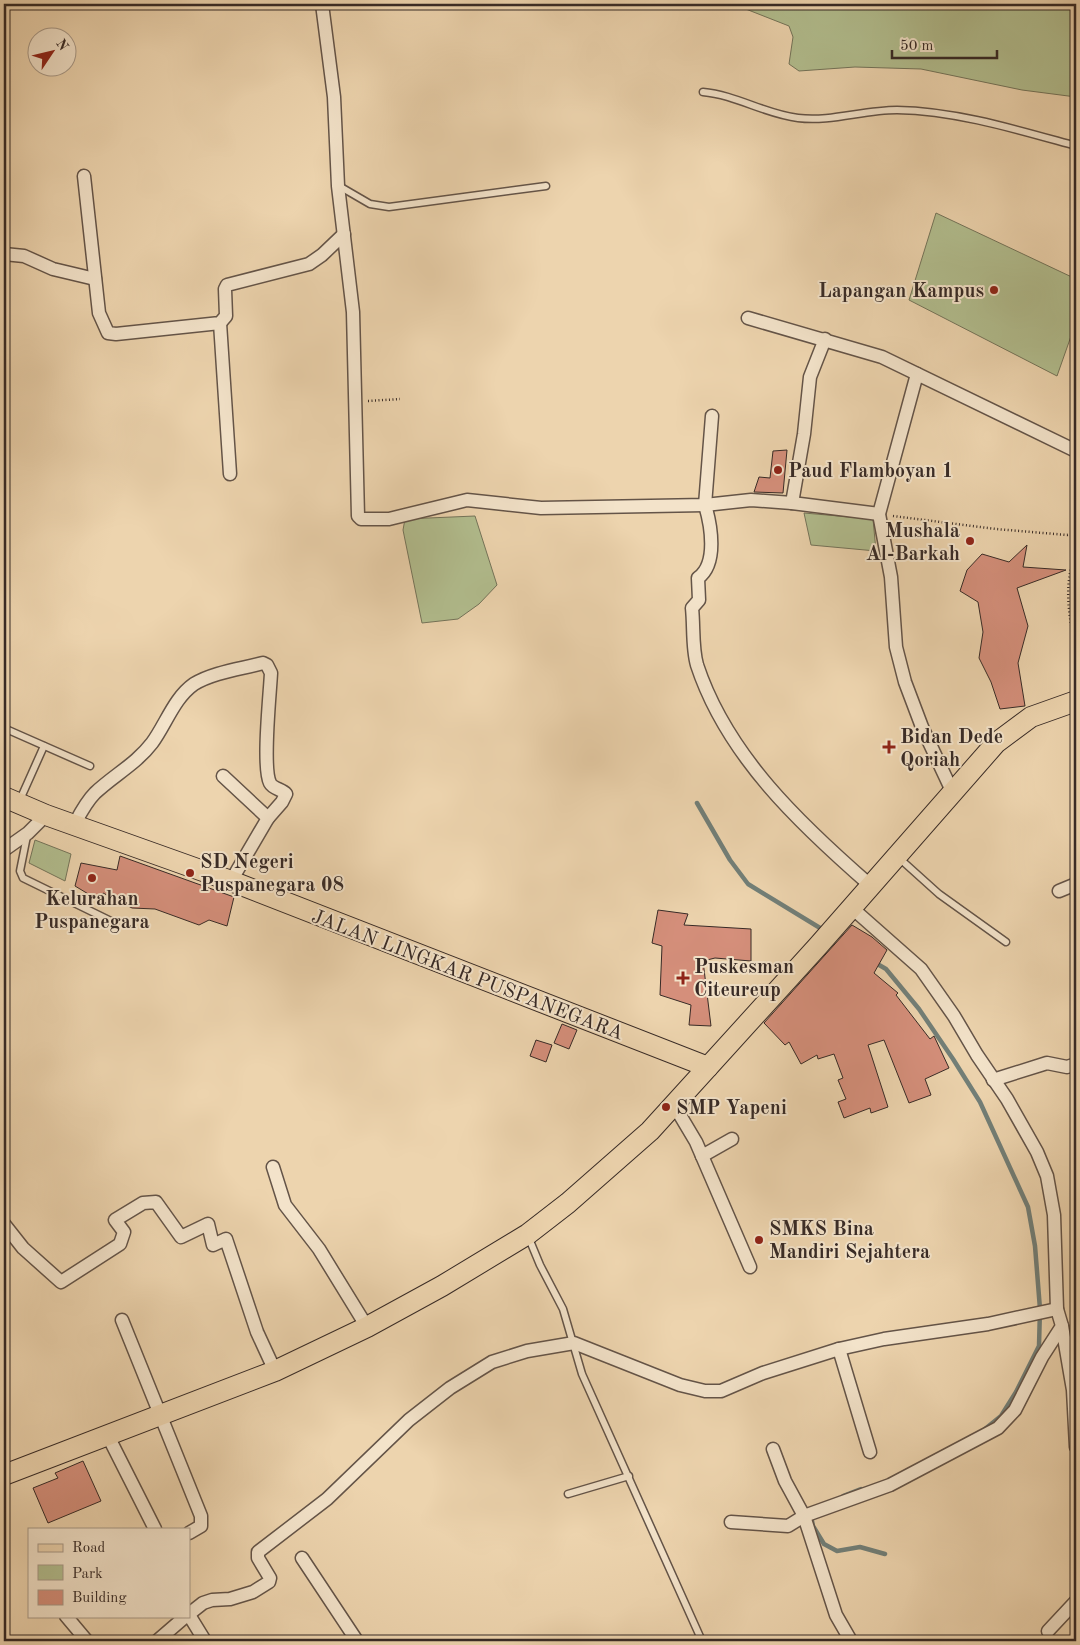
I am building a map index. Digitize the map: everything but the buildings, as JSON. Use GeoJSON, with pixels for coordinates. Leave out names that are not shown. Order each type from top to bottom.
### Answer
{"type":"FeatureCollection","features":[{"type":"Feature","properties":{"kind":"main road"},"geometry":{"type":"LineString","coordinates":[[4,1475],[162,1416],[275,1371],[367,1327],[459,1276],[528,1234],[620,1159],[674,1105],[818,946],[996,743],[1019,724],[1041,712],[1076,701]]}},
{"type":"Feature","properties":{"kind":"main road","name":"JALAN LINGKAR PUSPANEGARA"},"geometry":{"type":"LineString","coordinates":[[11,800],[46,815],[231,881],[708,1067]]}},
{"type":"Feature","properties":{"kind":"street"},"geometry":{"type":"LineString","coordinates":[[322,4],[334,97],[338,186],[353,312],[357,402],[358,516],[364,520],[389,519],[467,500],[541,508],[705,505],[751,500],[879,514]]}},
{"type":"Feature","properties":{"kind":"street"},"geometry":{"type":"LineString","coordinates":[[84,176],[99,313],[108,332],[116,334],[220,323],[226,316],[225,289],[227,285],[309,264],[322,255],[344,234]]}},
{"type":"Feature","properties":{"kind":"street"},"geometry":{"type":"LineString","coordinates":[[4,254],[24,256],[52,269],[95,279]]}},
{"type":"Feature","properties":{"kind":"street"},"geometry":{"type":"LineString","coordinates":[[748,318],[882,357],[1076,451]]}},
{"type":"Feature","properties":{"kind":"street"},"geometry":{"type":"LineString","coordinates":[[220,323],[230,474]]}},
{"type":"Feature","properties":{"kind":"street"},"geometry":{"type":"LineString","coordinates":[[792,503],[804,434],[810,377],[825,339]]}},
{"type":"Feature","properties":{"kind":"street"},"geometry":{"type":"LineString","coordinates":[[917,374],[879,514],[891,577],[896,647],[905,682],[922,727],[952,793]]}},
{"type":"Feature","properties":{"kind":"street"},"geometry":{"type":"LineString","coordinates":[[712,416],[705,505],[709,518],[710,558],[704,574],[698,578],[699,600],[692,608],[697,663],[720,719],[761,776],[811,833],[871,886]]}},
{"type":"Feature","properties":{"kind":"street"},"geometry":{"type":"LineString","coordinates":[[74,825],[86,803],[140,758],[153,742],[180,698],[194,685],[210,677],[264,663],[271,673],[267,762],[269,780],[272,786],[284,792],[286,796],[268,818],[231,881]]}},
{"type":"Feature","properties":{"kind":"street"},"geometry":{"type":"LineString","coordinates":[[223,776],[268,818]]}},
{"type":"Feature","properties":{"kind":"street"},"geometry":{"type":"LineString","coordinates":[[4,850],[28,833],[46,815]]}},
{"type":"Feature","properties":{"kind":"street"},"geometry":{"type":"LineString","coordinates":[[1059,891],[1076,884]]}},
{"type":"Feature","properties":{"kind":"street"},"geometry":{"type":"LineString","coordinates":[[848,912],[921,969],[954,1016],[1025,1131],[1047,1176],[1054,1215],[1048,1311],[1062,1326],[1073,1390],[1076,1447]]}},
{"type":"Feature","properties":{"kind":"street"},"geometry":{"type":"LineString","coordinates":[[993,1080],[1047,1063],[1067,1067],[1076,1064]]}},
{"type":"Feature","properties":{"kind":"street"},"geometry":{"type":"LineString","coordinates":[[674,1105],[702,1156],[750,1267]]}},
{"type":"Feature","properties":{"kind":"street"},"geometry":{"type":"LineString","coordinates":[[702,1156],[732,1139]]}},
{"type":"Feature","properties":{"kind":"street"},"geometry":{"type":"LineString","coordinates":[[273,1167],[285,1205],[319,1249],[367,1327]]}},
{"type":"Feature","properties":{"kind":"street"},"geometry":{"type":"LineString","coordinates":[[4,1224],[23,1248],[61,1282],[120,1244],[124,1232],[115,1220],[143,1203],[156,1202],[181,1237],[208,1224],[213,1245],[226,1239],[257,1332],[275,1371]]}},
{"type":"Feature","properties":{"kind":"street"},"geometry":{"type":"LineString","coordinates":[[190,1613],[202,1603],[253,1592],[269,1582],[270,1578],[258,1558],[258,1552],[327,1499],[409,1420],[450,1388],[492,1362],[527,1351],[574,1343],[680,1385],[712,1391],[731,1389],[763,1373],[839,1348],[884,1339],[988,1324],[1048,1311]]}},
{"type":"Feature","properties":{"kind":"street"},"geometry":{"type":"LineString","coordinates":[[122,1320],[201,1516],[201,1526],[190,1532]]}},
{"type":"Feature","properties":{"kind":"street"},"geometry":{"type":"LineString","coordinates":[[731,1522],[788,1526],[804,1516],[890,1485],[998,1428],[1008,1420],[1015,1410],[1042,1357],[1062,1326]]}},
{"type":"Feature","properties":{"kind":"street"},"geometry":{"type":"LineString","coordinates":[[839,1348],[870,1452]]}},
{"type":"Feature","properties":{"kind":"street"},"geometry":{"type":"LineString","coordinates":[[108,1436],[154,1528]]}},
{"type":"Feature","properties":{"kind":"street"},"geometry":{"type":"LineString","coordinates":[[773,1449],[786,1481],[804,1516],[836,1615],[851,1641]]}},
{"type":"Feature","properties":{"kind":"street"},"geometry":{"type":"LineString","coordinates":[[302,1558],[357,1641]]}},
{"type":"Feature","properties":{"kind":"street"},"geometry":{"type":"LineString","coordinates":[[1048,1631],[1076,1601]]}},
{"type":"Feature","properties":{"kind":"street"},"geometry":{"type":"LineString","coordinates":[[68,1618],[88,1641]]}},
{"type":"Feature","properties":{"kind":"street"},"geometry":{"type":"LineString","coordinates":[[157,1641],[184,1618]]}},
{"type":"Feature","properties":{"kind":"street"},"geometry":{"type":"LineString","coordinates":[[190,1618],[206,1641]]}},
{"type":"Feature","properties":{"kind":"lane"},"geometry":{"type":"LineString","coordinates":[[702,92],[739,100],[795,118],[828,118],[882,110],[938,113],[1076,146]]}},
{"type":"Feature","properties":{"kind":"lane"},"geometry":{"type":"LineString","coordinates":[[338,186],[370,204],[389,207],[546,186]]}},
{"type":"Feature","properties":{"kind":"lane"},"geometry":{"type":"LineString","coordinates":[[6,729],[90,766]]}},
{"type":"Feature","properties":{"kind":"lane"},"geometry":{"type":"LineString","coordinates":[[11,800],[44,746]]}},
{"type":"Feature","properties":{"kind":"lane"},"geometry":{"type":"LineString","coordinates":[[28,833],[20,871],[23,878],[115,923]]}},
{"type":"Feature","properties":{"kind":"lane"},"geometry":{"type":"LineString","coordinates":[[896,855],[939,894],[1006,942]]}},
{"type":"Feature","properties":{"kind":"lane"},"geometry":{"type":"LineString","coordinates":[[528,1234],[540,1265],[563,1309],[582,1374],[702,1641]]}},
{"type":"Feature","properties":{"kind":"lane"},"geometry":{"type":"LineString","coordinates":[[568,1494],[629,1476]]}},
{"type":"Feature","properties":{"kind":"path"},"geometry":{"type":"LineString","coordinates":[[357,402],[400,399]]}},
{"type":"Feature","properties":{"kind":"path"},"geometry":{"type":"LineString","coordinates":[[879,514],[996,529],[1067,535],[1076,533]]}},
{"type":"Feature","properties":{"kind":"path"},"geometry":{"type":"LineString","coordinates":[[1076,553],[1071,569],[1067,602],[1076,653]]}},
{"type":"Feature","properties":{"kind":"green space"},"geometry":{"type":"Polygon","coordinates":[[[733,4],[1076,4],[1076,97],[1022,90],[921,69],[855,67],[799,71],[789,64],[793,37],[789,26],[733,4]]]}},
{"type":"Feature","properties":{"kind":"green space","name":"Lapangan Kampus"},"geometry":{"type":"Polygon","coordinates":[[[936,213],[1076,279],[1076,322],[1057,376],[909,300],[936,213]]]}},
{"type":"Feature","properties":{"kind":"green space"},"geometry":{"type":"Polygon","coordinates":[[[804,513],[873,519],[876,551],[811,545],[804,513]]]}},
{"type":"Feature","properties":{"kind":"green space"},"geometry":{"type":"Polygon","coordinates":[[[475,516],[497,585],[479,604],[458,619],[422,623],[403,530],[405,519],[475,516]]]}},
{"type":"Feature","properties":{"kind":"green space"},"geometry":{"type":"Polygon","coordinates":[[[35,840],[71,854],[65,881],[29,863],[35,840]]]}},
{"type":"Feature","properties":{"kind":"waterway"},"geometry":{"type":"LineString","coordinates":[[697,803],[730,860],[748,884],[825,931]]}},
{"type":"Feature","properties":{"kind":"waterway"},"geometry":{"type":"LineString","coordinates":[[874,962],[886,969],[919,1009],[953,1059],[980,1102],[1028,1207],[1035,1246],[1040,1309],[1039,1346],[1016,1392],[1001,1416],[985,1429]]}},
{"type":"Feature","properties":{"kind":"waterway"},"geometry":{"type":"LineString","coordinates":[[843,1496],[861,1489]]}},
{"type":"Feature","properties":{"kind":"waterway"},"geometry":{"type":"LineString","coordinates":[[811,1516],[813,1526],[824,1544],[837,1551],[860,1547],[885,1554]]}},
{"type":"Feature","properties":{"kind":"place","name":"Lapangan Kampus"},"geometry":{"type":"Point","coordinates":[994,290]}},
{"type":"Feature","properties":{"kind":"place","name":"Paud Flamboyan 1"},"geometry":{"type":"Point","coordinates":[778,470]}},
{"type":"Feature","properties":{"kind":"place","name":"Mushala Al-Barkah"},"geometry":{"type":"Point","coordinates":[970,541]}},
{"type":"Feature","properties":{"kind":"place","name":"Bidan Dede Qoriah"},"geometry":{"type":"Point","coordinates":[889,747]}},
{"type":"Feature","properties":{"kind":"place","name":"SD Negeri Puspanegara 08"},"geometry":{"type":"Point","coordinates":[190,873]}},
{"type":"Feature","properties":{"kind":"place","name":"Kelurahan Puspanegara"},"geometry":{"type":"Point","coordinates":[92,878]}},
{"type":"Feature","properties":{"kind":"place","name":"Puskesman Citeureup"},"geometry":{"type":"Point","coordinates":[683,978]}},
{"type":"Feature","properties":{"kind":"place","name":"SMP Yapeni"},"geometry":{"type":"Point","coordinates":[666,1107]}},
{"type":"Feature","properties":{"kind":"place","name":"SMKS Bina Mandiri Sejahtera"},"geometry":{"type":"Point","coordinates":[759,1240]}}]}
